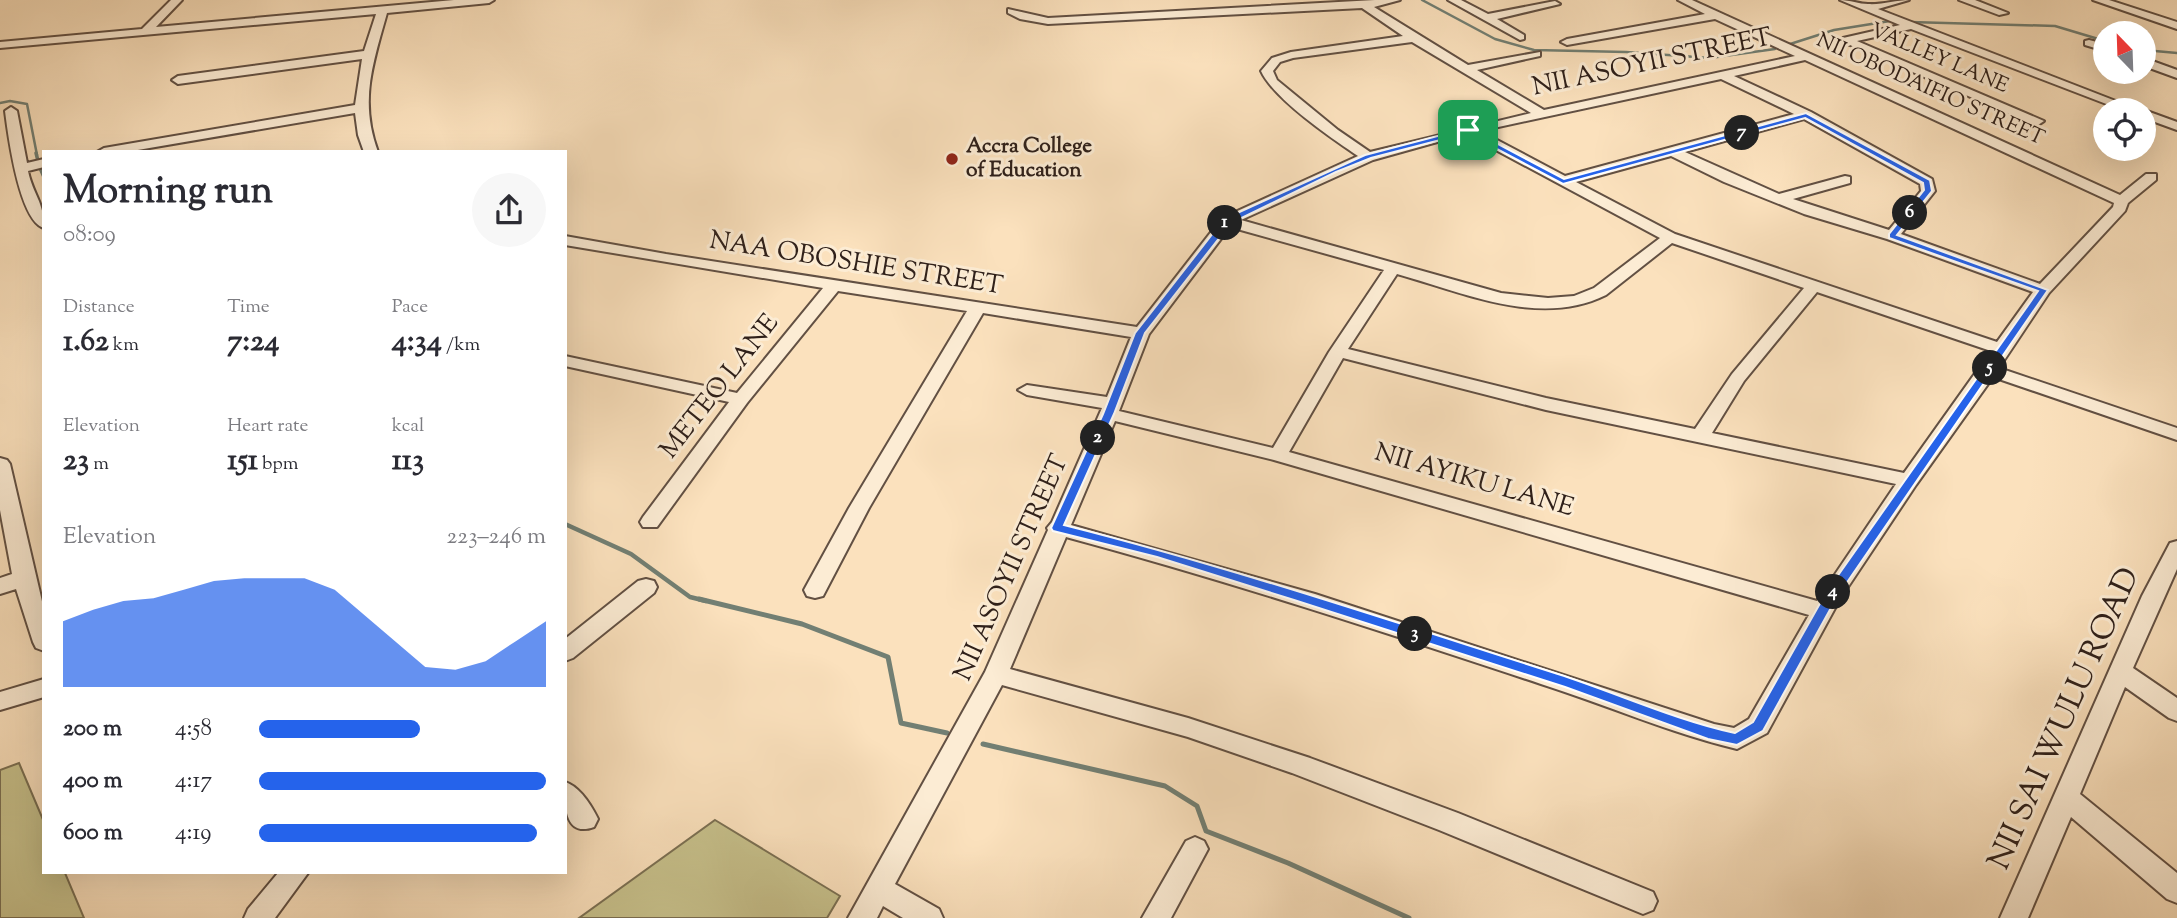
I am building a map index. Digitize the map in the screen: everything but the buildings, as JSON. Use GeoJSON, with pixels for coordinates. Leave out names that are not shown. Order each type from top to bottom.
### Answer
{"type":"FeatureCollection","features":[{"type":"Feature","properties":{"kind":"street"},"geometry":{"type":"LineString","coordinates":[[146,31],[177,0]]}},
{"type":"Feature","properties":{"kind":"street"},"geometry":{"type":"LineString","coordinates":[[161,30],[183,24],[309,6],[428,0]]}},
{"type":"Feature","properties":{"kind":"street"},"geometry":{"type":"LineString","coordinates":[[0,45],[489,0]]}},
{"type":"Feature","properties":{"kind":"street"},"geometry":{"type":"LineString","coordinates":[[1175,0],[1195,13]]}},
{"type":"Feature","properties":{"kind":"street"},"geometry":{"type":"LineString","coordinates":[[1012,11],[1024,17],[1048,21],[1364,5],[1395,0]]}},
{"type":"Feature","properties":{"kind":"street"},"geometry":{"type":"LineString","coordinates":[[1453,0],[1520,37]]}},
{"type":"Feature","properties":{"kind":"street","name":"NII OBODAIFIO STREET"},"geometry":{"type":"LineString","coordinates":[[1683,0],[2121,201]]}},
{"type":"Feature","properties":{"kind":"street"},"geometry":{"type":"LineString","coordinates":[[1846,0],[2101,98]]}},
{"type":"Feature","properties":{"kind":"street"},"geometry":{"type":"LineString","coordinates":[[1867,8],[1904,0]]}},
{"type":"Feature","properties":{"kind":"street"},"geometry":{"type":"LineString","coordinates":[[1964,0],[2003,13]]}},
{"type":"Feature","properties":{"kind":"street"},"geometry":{"type":"LineString","coordinates":[[2098,0],[2177,26]]}},
{"type":"Feature","properties":{"kind":"street"},"geometry":{"type":"LineString","coordinates":[[1487,18],[1555,4]]}},
{"type":"Feature","properties":{"kind":"street"},"geometry":{"type":"LineString","coordinates":[[1364,5],[1413,38],[1542,114]]}},
{"type":"Feature","properties":{"kind":"street"},"geometry":{"type":"LineString","coordinates":[[371,150],[360,108],[382,10]]}},
{"type":"Feature","properties":{"kind":"street"},"geometry":{"type":"LineString","coordinates":[[1567,42],[1717,16]]}},
{"type":"Feature","properties":{"kind":"street","name":"VALLEY LANE"},"geometry":{"type":"LineString","coordinates":[[1910,26],[1847,40],[2038,121]]}},
{"type":"Feature","properties":{"kind":"street"},"geometry":{"type":"LineString","coordinates":[[1368,157],[1272,82],[1267,71],[1276,60],[1291,54],[1413,38]]}},
{"type":"Feature","properties":{"kind":"street"},"geometry":{"type":"LineString","coordinates":[[178,80],[370,54]]}},
{"type":"Feature","properties":{"kind":"street"},"geometry":{"type":"LineString","coordinates":[[1466,69],[1536,54]]}},
{"type":"Feature","properties":{"kind":"street","name":"NII ASOYII STREET"},"geometry":{"type":"LineString","coordinates":[[862,918],[996,674],[1057,528],[1111,409],[1140,333],[1227,221],[1333,170],[1368,157],[1468,130],[1805,57]]}},
{"type":"Feature","properties":{"kind":"street"},"geometry":{"type":"LineString","coordinates":[[2156,66],[2177,74]]}},
{"type":"Feature","properties":{"kind":"street"},"geometry":{"type":"LineString","coordinates":[[1725,76],[1806,115],[1927,181],[1928,191],[1892,236]]}},
{"type":"Feature","properties":{"kind":"street"},"geometry":{"type":"LineString","coordinates":[[115,150],[360,108]]}},
{"type":"Feature","properties":{"kind":"street"},"geometry":{"type":"LineString","coordinates":[[11,111],[23,181],[42,219]]}},
{"type":"Feature","properties":{"kind":"street"},"geometry":{"type":"LineString","coordinates":[[1563,181],[1806,115]]}},
{"type":"Feature","properties":{"kind":"street"},"geometry":{"type":"LineString","coordinates":[[2156,118],[2177,126]]}},
{"type":"Feature","properties":{"kind":"street"},"geometry":{"type":"LineString","coordinates":[[1468,130],[1670,237],[2001,349]]}},
{"type":"Feature","properties":{"kind":"street"},"geometry":{"type":"LineString","coordinates":[[188,137],[197,150]]}},
{"type":"Feature","properties":{"kind":"street"},"geometry":{"type":"LineString","coordinates":[[1674,152],[1778,199],[2043,290]]}},
{"type":"Feature","properties":{"kind":"street"},"geometry":{"type":"LineString","coordinates":[[21,168],[42,163]]}},
{"type":"Feature","properties":{"kind":"street"},"geometry":{"type":"LineString","coordinates":[[1057,528],[1158,553],[1286,592],[1570,683],[1708,733],[1737,739],[1758,726],[1822,611],[1909,480],[2043,290],[2120,208],[2121,201],[2151,177]]}},
{"type":"Feature","properties":{"kind":"street"},"geometry":{"type":"LineString","coordinates":[[1778,199],[1845,180]]}},
{"type":"Feature","properties":{"kind":"street"},"geometry":{"type":"LineString","coordinates":[[1227,221],[1500,298],[1539,304],[1578,301],[1599,291],[1670,237]]}},
{"type":"Feature","properties":{"kind":"street","name":"NAA OBOSHIE STREET"},"geometry":{"type":"LineString","coordinates":[[567,240],[666,259],[1140,333]]}},
{"type":"Feature","properties":{"kind":"street"},"geometry":{"type":"LineString","coordinates":[[1278,455],[1338,352],[1394,266]]}},
{"type":"Feature","properties":{"kind":"street","name":"METEO LANE"},"geometry":{"type":"LineString","coordinates":[[650,522],[741,399],[834,285]]}},
{"type":"Feature","properties":{"kind":"street"},"geometry":{"type":"LineString","coordinates":[[1700,437],[1758,350],[1814,286]]}},
{"type":"Feature","properties":{"kind":"street"},"geometry":{"type":"LineString","coordinates":[[815,590],[859,508],[978,307]]}},
{"type":"Feature","properties":{"kind":"street"},"geometry":{"type":"LineString","coordinates":[[1338,352],[1546,404],[1909,480]]}},
{"type":"Feature","properties":{"kind":"street"},"geometry":{"type":"LineString","coordinates":[[567,360],[741,399]]}},
{"type":"Feature","properties":{"kind":"street"},"geometry":{"type":"LineString","coordinates":[[1989,370],[2177,434]]}},
{"type":"Feature","properties":{"kind":"street","name":"NII AYIKU LANE"},"geometry":{"type":"LineString","coordinates":[[1027,390],[1111,409],[1278,455],[1822,611]]}},
{"type":"Feature","properties":{"kind":"street"},"geometry":{"type":"LineString","coordinates":[[2,478],[23,579],[32,614],[42,637]]}},
{"type":"Feature","properties":{"kind":"street","name":"NII SAI WULU ROAD"},"geometry":{"type":"LineString","coordinates":[[2014,918],[2176,552]]}},
{"type":"Feature","properties":{"kind":"street"},"geometry":{"type":"LineString","coordinates":[[0,586],[23,579]]}},
{"type":"Feature","properties":{"kind":"street"},"geometry":{"type":"LineString","coordinates":[[567,650],[646,587]]}},
{"type":"Feature","properties":{"kind":"street"},"geometry":{"type":"LineString","coordinates":[[2121,672],[2177,712]]}},
{"type":"Feature","properties":{"kind":"street"},"geometry":{"type":"LineString","coordinates":[[996,674],[1171,722],[1252,748],[1493,839],[1643,901]]}},
{"type":"Feature","properties":{"kind":"street"},"geometry":{"type":"LineString","coordinates":[[0,701],[42,689]]}},
{"type":"Feature","properties":{"kind":"street"},"geometry":{"type":"LineString","coordinates":[[567,796],[585,819]]}},
{"type":"Feature","properties":{"kind":"street"},"geometry":{"type":"LineString","coordinates":[[2067,798],[2177,890]]}},
{"type":"Feature","properties":{"kind":"street"},"geometry":{"type":"LineString","coordinates":[[1156,918],[1195,849]]}},
{"type":"Feature","properties":{"kind":"street"},"geometry":{"type":"LineString","coordinates":[[258,918],[294,874]]}},
{"type":"Feature","properties":{"kind":"street"},"geometry":{"type":"LineString","coordinates":[[878,889],[929,918]]}},
{"type":"Feature","properties":{"kind":"shaded area"},"geometry":{"type":"Polygon","coordinates":[[[19,763],[42,817],[42,874],[65,874],[84,918],[0,918],[0,770],[19,763]]]}},
{"type":"Feature","properties":{"kind":"shaded area"},"geometry":{"type":"Polygon","coordinates":[[[715,820],[840,896],[827,918],[579,918],[715,820]]]}},
{"type":"Feature","properties":{"kind":"waterway"},"geometry":{"type":"LineString","coordinates":[[1422,0],[1495,39],[1534,50],[1626,52],[1710,58],[1775,49]]}},
{"type":"Feature","properties":{"kind":"waterway"},"geometry":{"type":"LineString","coordinates":[[1787,45],[1834,30],[1890,21]]}},
{"type":"Feature","properties":{"kind":"waterway"},"geometry":{"type":"LineString","coordinates":[[1910,22],[2055,26],[2093,37]]}},
{"type":"Feature","properties":{"kind":"waterway"},"geometry":{"type":"LineString","coordinates":[[2156,51],[2177,53]]}},
{"type":"Feature","properties":{"kind":"waterway"},"geometry":{"type":"LineString","coordinates":[[0,103],[10,101],[27,104],[37,155]]}},
{"type":"Feature","properties":{"kind":"waterway"},"geometry":{"type":"LineString","coordinates":[[36,153],[38,161]]}},
{"type":"Feature","properties":{"kind":"waterway"},"geometry":{"type":"LineString","coordinates":[[40,168],[42,172]]}},
{"type":"Feature","properties":{"kind":"waterway"},"geometry":{"type":"LineString","coordinates":[[567,525],[631,554],[690,597],[706,601]]}},
{"type":"Feature","properties":{"kind":"waterway"},"geometry":{"type":"LineString","coordinates":[[699,599],[802,624],[888,657],[901,723],[947,733]]}},
{"type":"Feature","properties":{"kind":"waterway"},"geometry":{"type":"LineString","coordinates":[[983,744],[1165,786],[1197,806],[1206,831],[1288,863],[1409,918]]}},
{"type":"Feature","properties":{"kind":"place","name":"Accra College of Education"},"geometry":{"type":"Point","coordinates":[952,159]}},
{"type":"Feature","properties":{"kind":"route"},"geometry":{"type":"LineString","coordinates":[[1806,115],[1927,181],[1928,191],[1892,236],[2043,290],[1832,594],[1758,726],[1737,739],[1708,733],[1570,683],[1298,596],[1158,553],[1057,528],[1109,414],[1140,333],[1227,221],[1333,170],[1368,157],[1468,130],[1563,181],[1806,115]]}}]}
